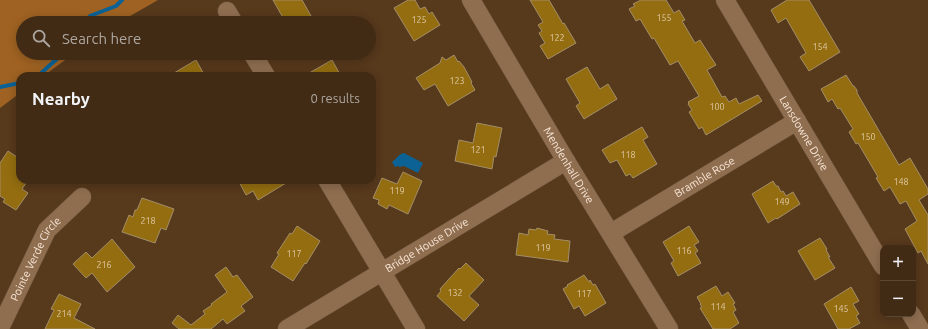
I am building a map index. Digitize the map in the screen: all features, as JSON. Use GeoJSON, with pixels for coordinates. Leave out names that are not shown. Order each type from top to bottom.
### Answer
{"type":"FeatureCollection","features":[{"type":"Feature","properties":{"kind":"street","name":"Mendenhall Drive"},"geometry":{"type":"LineString","coordinates":[[471,0],[566,161],[669,329]]}},
{"type":"Feature","properties":{"kind":"street","name":"Lansdowne Drive"},"geometry":{"type":"LineString","coordinates":[[725,0],[880,261]]}},
{"type":"Feature","properties":{"kind":"street"},"geometry":{"type":"LineString","coordinates":[[256,60],[264,72]]}},
{"type":"Feature","properties":{"kind":"street","name":"Bramble Rose"},"geometry":{"type":"LineString","coordinates":[[611,233],[797,121]]}},
{"type":"Feature","properties":{"kind":"street","name":"Bridge House Drive"},"geometry":{"type":"LineString","coordinates":[[287,329],[566,161]]}},
{"type":"Feature","properties":{"kind":"street"},"geometry":{"type":"LineString","coordinates":[[329,184],[416,329]]}},
{"type":"Feature","properties":{"kind":"street","name":"Pointe Verde Circle"},"geometry":{"type":"LineString","coordinates":[[0,328],[48,230],[82,197]]}},
{"type":"Feature","properties":{"kind":"street"},"geometry":{"type":"LineString","coordinates":[[913,317],[920,329]]}},
{"type":"Feature","properties":{"kind":"shaded area"},"geometry":{"type":"Polygon","coordinates":[[[0,0],[158,0],[130,16],[16,16],[16,60],[65,60],[49,72],[16,72],[16,96],[0,108],[0,0]]]}},
{"type":"Feature","properties":{"kind":"water"},"geometry":{"type":"Polygon","coordinates":[[[404,153],[423,163],[418,173],[404,166],[395,167],[392,162],[400,154],[404,153]]]}},
{"type":"Feature","properties":{"kind":"building"},"geometry":{"type":"Polygon","coordinates":[[[273,0],[302,0],[311,16],[282,16],[273,0]]]}},
{"type":"Feature","properties":{"kind":"building"},"geometry":{"type":"Polygon","coordinates":[[[408,0],[415,0],[420,9],[425,7],[429,14],[432,12],[440,25],[414,41],[394,8],[408,0]]]}},
{"type":"Feature","properties":{"kind":"building"},"geometry":{"type":"Polygon","coordinates":[[[530,0],[549,0],[576,43],[548,59],[540,46],[545,43],[539,33],[542,31],[538,25],[543,22],[530,0]]]}},
{"type":"Feature","properties":{"kind":"building"},"geometry":{"type":"Polygon","coordinates":[[[641,0],[666,0],[674,13],[679,10],[685,20],[682,21],[695,43],[700,40],[716,65],[707,70],[722,97],[725,96],[729,102],[736,98],[739,104],[758,95],[762,101],[706,135],[702,127],[699,129],[689,112],[692,110],[688,102],[699,96],[678,61],[670,65],[654,38],[652,39],[640,19],[636,21],[629,9],[635,6],[633,4],[641,0]]]}},
{"type":"Feature","properties":{"kind":"building"},"geometry":{"type":"Polygon","coordinates":[[[787,0],[809,0],[840,52],[809,71],[800,57],[806,53],[786,18],[778,23],[771,10],[787,0]]]}},
{"type":"Feature","properties":{"kind":"building"},"geometry":{"type":"Polygon","coordinates":[[[454,55],[458,62],[459,61],[464,67],[475,90],[448,106],[435,84],[424,90],[416,78],[440,63],[442,57],[446,60],[454,55]]]}},
{"type":"Feature","properties":{"kind":"building"},"geometry":{"type":"Polygon","coordinates":[[[196,60],[203,72],[176,72],[196,60]]]}},
{"type":"Feature","properties":{"kind":"building"},"geometry":{"type":"Polygon","coordinates":[[[332,60],[339,72],[311,72],[332,60]]]}},
{"type":"Feature","properties":{"kind":"building"},"geometry":{"type":"Polygon","coordinates":[[[587,67],[600,89],[608,84],[617,99],[584,119],[576,106],[580,103],[566,79],[587,67]]]}},
{"type":"Feature","properties":{"kind":"building"},"geometry":{"type":"Polygon","coordinates":[[[846,75],[857,90],[857,93],[899,165],[910,158],[928,189],[928,194],[919,200],[928,215],[928,264],[921,251],[918,253],[916,245],[914,245],[905,229],[917,221],[906,201],[900,204],[890,187],[884,191],[876,178],[878,177],[858,143],[856,144],[849,132],[853,129],[840,108],[838,109],[832,99],[828,102],[821,89],[846,75]]]}},
{"type":"Feature","properties":{"kind":"building"},"geometry":{"type":"Polygon","coordinates":[[[477,123],[502,128],[492,169],[455,161],[459,140],[473,143],[477,123]]]}},
{"type":"Feature","properties":{"kind":"building"},"geometry":{"type":"Polygon","coordinates":[[[642,127],[648,137],[643,140],[657,164],[633,178],[630,174],[626,176],[617,160],[610,163],[602,150],[642,127]]]}},
{"type":"Feature","properties":{"kind":"building"},"geometry":{"type":"Polygon","coordinates":[[[8,151],[16,156],[16,184],[25,184],[22,189],[28,193],[16,210],[3,202],[5,199],[0,196],[0,163],[8,151]]]}},
{"type":"Feature","properties":{"kind":"building"},"geometry":{"type":"Polygon","coordinates":[[[403,172],[422,181],[408,214],[389,205],[387,209],[378,204],[379,200],[373,198],[382,178],[397,184],[403,172]]]}},
{"type":"Feature","properties":{"kind":"building"},"geometry":{"type":"Polygon","coordinates":[[[773,181],[786,196],[793,192],[800,204],[768,223],[752,194],[773,181]]]}},
{"type":"Feature","properties":{"kind":"building"},"geometry":{"type":"Polygon","coordinates":[[[240,184],[284,184],[258,200],[253,191],[246,195],[240,184]]]}},
{"type":"Feature","properties":{"kind":"building"},"geometry":{"type":"Polygon","coordinates":[[[142,198],[174,209],[166,230],[161,228],[155,243],[122,232],[129,215],[133,217],[142,198]]]}},
{"type":"Feature","properties":{"kind":"building"},"geometry":{"type":"Polygon","coordinates":[[[297,226],[320,241],[306,264],[305,263],[293,281],[271,267],[279,254],[277,253],[290,233],[292,234],[297,226]]]}},
{"type":"Feature","properties":{"kind":"building"},"geometry":{"type":"Polygon","coordinates":[[[689,226],[699,242],[694,245],[698,251],[695,253],[701,263],[678,276],[671,263],[674,261],[663,242],[689,226]]]}},
{"type":"Feature","properties":{"kind":"building"},"geometry":{"type":"Polygon","coordinates":[[[537,228],[548,231],[547,234],[555,235],[554,239],[570,241],[568,262],[516,255],[519,233],[528,235],[529,229],[536,230],[537,228]]]}},
{"type":"Feature","properties":{"kind":"building"},"geometry":{"type":"Polygon","coordinates":[[[820,238],[827,249],[826,250],[830,257],[828,257],[835,268],[815,280],[798,251],[820,238]]]}},
{"type":"Feature","properties":{"kind":"building"},"geometry":{"type":"Polygon","coordinates":[[[112,239],[135,267],[107,292],[92,273],[86,278],[73,264],[86,252],[92,258],[112,239]]]}},
{"type":"Feature","properties":{"kind":"building"},"geometry":{"type":"Polygon","coordinates":[[[466,263],[484,280],[469,296],[479,305],[464,321],[437,296],[441,291],[440,289],[459,268],[460,269],[466,263]]]}},
{"type":"Feature","properties":{"kind":"building"},"geometry":{"type":"Polygon","coordinates":[[[226,267],[233,277],[237,275],[253,297],[241,306],[245,311],[227,324],[223,319],[211,329],[179,329],[172,323],[178,315],[191,325],[205,314],[203,311],[227,292],[215,275],[226,267]]]}},
{"type":"Feature","properties":{"kind":"building"},"geometry":{"type":"Polygon","coordinates":[[[584,275],[589,282],[590,280],[593,285],[595,284],[606,303],[585,316],[579,306],[574,309],[563,289],[584,275]]]}},
{"type":"Feature","properties":{"kind":"building"},"geometry":{"type":"Polygon","coordinates":[[[716,286],[722,296],[728,292],[735,303],[733,304],[736,310],[733,312],[739,323],[730,329],[713,329],[700,308],[702,307],[697,297],[716,286]]]}},
{"type":"Feature","properties":{"kind":"building"},"geometry":{"type":"Polygon","coordinates":[[[851,287],[859,301],[853,304],[859,314],[856,316],[860,323],[849,329],[838,329],[824,304],[851,287]]]}},
{"type":"Feature","properties":{"kind":"building"},"geometry":{"type":"Polygon","coordinates":[[[59,294],[81,304],[74,318],[95,329],[45,329],[54,310],[51,309],[59,294]]]}},
{"type":"Feature","properties":{"kind":"waterway"},"geometry":{"type":"LineString","coordinates":[[90,16],[116,6],[122,0]]}},
{"type":"Feature","properties":{"kind":"waterway"},"geometry":{"type":"LineString","coordinates":[[42,72],[56,60]]}},
{"type":"Feature","properties":{"kind":"waterway"},"geometry":{"type":"LineString","coordinates":[[0,87],[16,84]]}}]}
